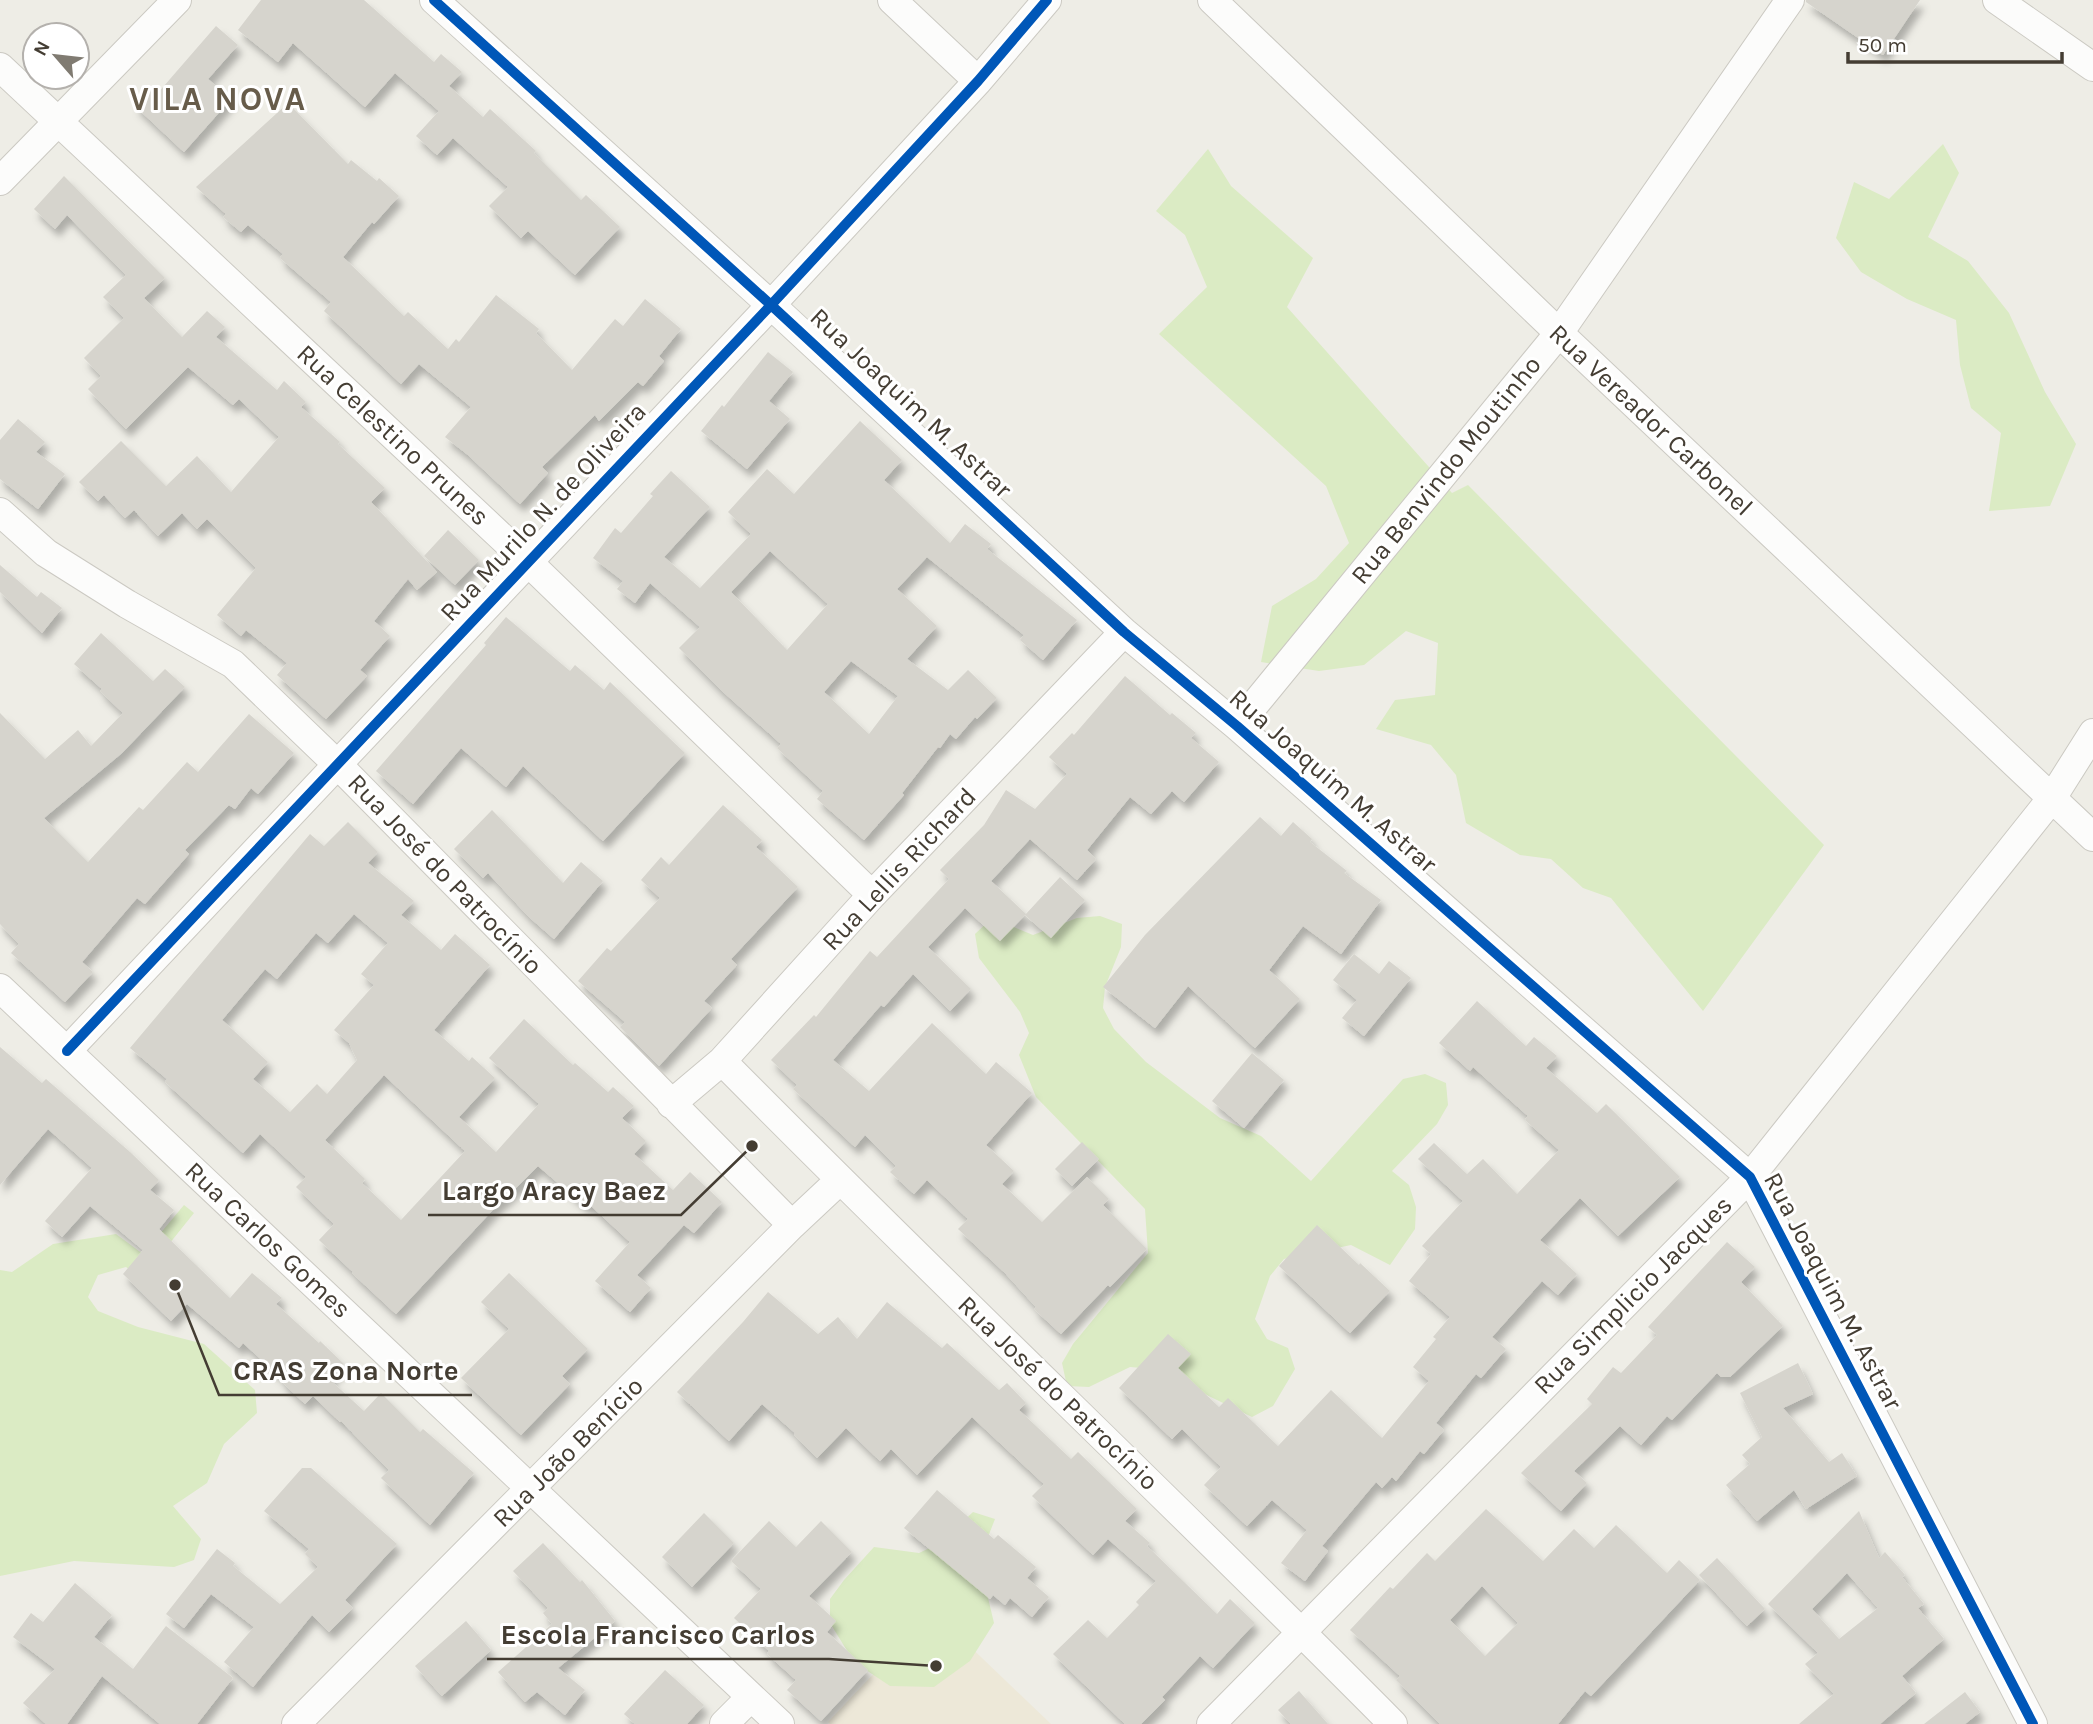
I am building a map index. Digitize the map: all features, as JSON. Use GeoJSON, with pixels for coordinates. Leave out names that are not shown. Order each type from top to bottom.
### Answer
{"type":"FeatureCollection","features":[{"type":"Feature","properties":{"kind":"street"},"geometry":{"type":"LineString","coordinates":[[0,181],[177,0]]}},
{"type":"Feature","properties":{"kind":"street","name":"Rua Joaquim M. Astrar"},"geometry":{"type":"LineString","coordinates":[[435,0],[771,305],[1124,632],[1237,726],[1750,1177],[2033,1724]]}},
{"type":"Feature","properties":{"kind":"street"},"geometry":{"type":"LineString","coordinates":[[892,0],[978,82]]}},
{"type":"Feature","properties":{"kind":"street","name":"Rua Murilo N. de Oliveira"},"geometry":{"type":"LineString","coordinates":[[67,1051],[771,305],[978,82],[1047,0]]}},
{"type":"Feature","properties":{"kind":"street","name":"Rua Vereador Carbonel"},"geometry":{"type":"LineString","coordinates":[[1212,0],[1559,333],[2093,837]]}},
{"type":"Feature","properties":{"kind":"street","name":"Rua Benvindo Moutinho"},"geometry":{"type":"LineString","coordinates":[[1237,726],[1559,333],[1790,0]]}},
{"type":"Feature","properties":{"kind":"street"},"geometry":{"type":"LineString","coordinates":[[1997,0],[2093,67]]}},
{"type":"Feature","properties":{"kind":"street","name":"Rua Celestino Prunes"},"geometry":{"type":"LineString","coordinates":[[0,67],[527,561],[872,895]]}},
{"type":"Feature","properties":{"kind":"street","name":"Rua José do Patrocínio"},"geometry":{"type":"LineString","coordinates":[[0,512],[46,553],[127,604],[233,664],[338,765],[792,1225]]}},
{"type":"Feature","properties":{"kind":"street","name":"Rua Lellis Richard"},"geometry":{"type":"LineString","coordinates":[[671,1104],[722,1061],[872,895],[1124,632]]}},
{"type":"Feature","properties":{"kind":"street","name":"Rua Simplicio Jacques"},"geometry":{"type":"LineString","coordinates":[[1211,1724],[1750,1177],[2052,798],[2093,733]]}},
{"type":"Feature","properties":{"kind":"street","name":"Rua Carlos Gomes"},"geometry":{"type":"LineString","coordinates":[[0,988],[780,1724]]}},
{"type":"Feature","properties":{"kind":"street","name":"Rua José do Patrocínio"},"geometry":{"type":"LineString","coordinates":[[722,1061],[1393,1724]]}},
{"type":"Feature","properties":{"kind":"street","name":"Rua João Benício"},"geometry":{"type":"LineString","coordinates":[[296,1724],[792,1225],[840,1180]]}},
{"type":"Feature","properties":{"kind":"street"},"geometry":{"type":"LineString","coordinates":[[724,1724],[751,1697]]}},
{"type":"Feature","properties":{"kind":"shaded area"},"geometry":{"type":"Polygon","coordinates":[[[933,1611],[1051,1724],[830,1724],[828,1722],[933,1611]]]}},
{"type":"Feature","properties":{"kind":"green space"},"geometry":{"type":"Polygon","coordinates":[[[1943,144],[1959,173],[1928,237],[1968,261],[2009,313],[2045,392],[2076,444],[2050,506],[1989,511],[2001,433],[1971,408],[1960,365],[1956,320],[1907,299],[1861,272],[1836,238],[1854,182],[1889,199],[1943,144]]]}},
{"type":"Feature","properties":{"kind":"green space"},"geometry":{"type":"Polygon","coordinates":[[[1208,149],[1231,186],[1313,258],[1287,307],[1452,493],[1468,485],[1824,845],[1703,1011],[1611,898],[1583,888],[1551,859],[1520,855],[1466,823],[1456,775],[1431,745],[1376,729],[1395,700],[1435,695],[1438,643],[1406,631],[1364,665],[1319,671],[1261,662],[1272,606],[1316,579],[1349,543],[1326,486],[1159,334],[1207,287],[1185,235],[1156,211],[1208,149]]]}},
{"type":"Feature","properties":{"kind":"green space"},"geometry":{"type":"Polygon","coordinates":[[[1100,916],[1122,924],[1121,947],[1105,987],[1103,1008],[1114,1029],[1146,1062],[1220,1118],[1261,1136],[1311,1181],[1403,1079],[1425,1074],[1446,1083],[1448,1105],[1437,1124],[1392,1171],[1409,1185],[1416,1207],[1415,1229],[1390,1265],[1351,1245],[1284,1259],[1270,1276],[1255,1319],[1267,1339],[1288,1348],[1295,1369],[1273,1406],[1252,1417],[1153,1369],[1130,1367],[1089,1387],[1067,1386],[1062,1363],[1073,1344],[1148,1253],[1145,1209],[1036,1097],[1019,1055],[1029,1033],[1020,1012],[979,958],[975,934],[992,918],[1033,935],[1077,918],[1100,916]]]}},
{"type":"Feature","properties":{"kind":"green space"},"geometry":{"type":"Polygon","coordinates":[[[184,1205],[194,1213],[141,1279],[126,1267],[98,1275],[88,1297],[98,1311],[138,1327],[204,1344],[255,1390],[257,1413],[224,1444],[207,1483],[173,1506],[201,1539],[194,1560],[174,1567],[74,1561],[0,1576],[0,1270],[12,1272],[53,1244],[116,1234],[143,1254],[184,1205]]]}},
{"type":"Feature","properties":{"kind":"green space"},"geometry":{"type":"Polygon","coordinates":[[[973,1512],[995,1519],[979,1560],[994,1623],[970,1661],[934,1687],[890,1686],[854,1662],[830,1623],[830,1599],[874,1547],[919,1553],[940,1543],[973,1512]]]}},
{"type":"Feature","properties":{"kind":"building"},"geometry":{"type":"Polygon","coordinates":[[[261,0],[364,0],[434,62],[441,54],[462,72],[449,86],[483,117],[490,109],[536,151],[534,153],[581,200],[586,195],[620,227],[575,275],[528,231],[521,238],[489,206],[508,187],[453,138],[437,155],[416,136],[439,111],[395,73],[365,107],[293,43],[278,62],[238,30],[261,0]]]}},
{"type":"Feature","properties":{"kind":"building"},"geometry":{"type":"Polygon","coordinates":[[[1806,0],[1920,0],[1883,55],[1806,0]]]}},
{"type":"Feature","properties":{"kind":"building"},"geometry":{"type":"Polygon","coordinates":[[[216,26],[238,45],[208,79],[231,99],[184,152],[134,105],[150,88],[157,94],[216,26]]]}},
{"type":"Feature","properties":{"kind":"building"},"geometry":{"type":"Polygon","coordinates":[[[288,103],[348,164],[351,160],[377,181],[379,178],[399,196],[374,224],[372,222],[343,257],[404,316],[408,312],[448,349],[456,339],[459,342],[496,295],[539,329],[536,333],[572,370],[615,319],[623,326],[645,299],[681,329],[659,356],[664,361],[643,386],[638,382],[599,421],[595,415],[542,467],[548,473],[520,504],[445,437],[471,407],[419,364],[401,384],[324,311],[331,302],[280,258],[283,254],[248,225],[241,232],[223,217],[226,214],[196,187],[288,103]]]}},
{"type":"Feature","properties":{"kind":"building"},"geometry":{"type":"Polygon","coordinates":[[[64,176],[165,278],[144,298],[182,337],[207,311],[225,327],[216,337],[277,390],[284,381],[306,402],[301,407],[385,488],[371,502],[437,572],[417,590],[408,579],[374,621],[390,636],[360,670],[367,676],[326,719],[277,675],[287,663],[246,630],[241,636],[217,615],[256,568],[207,519],[197,529],[182,513],[158,536],[134,510],[125,518],[104,495],[98,501],[79,482],[121,441],[166,486],[197,456],[231,492],[279,437],[239,399],[233,405],[188,367],[126,429],[88,389],[101,376],[84,358],[124,318],[103,297],[126,275],[67,215],[55,229],[34,209],[64,176]]]}},
{"type":"Feature","properties":{"kind":"building"},"geometry":{"type":"Polygon","coordinates":[[[768,352],[793,372],[769,401],[790,419],[747,469],[701,431],[768,352]]]}},
{"type":"Feature","properties":{"kind":"building"},"geometry":{"type":"Polygon","coordinates":[[[18,419],[45,442],[36,452],[65,474],[38,509],[0,479],[0,440],[18,419]]]}},
{"type":"Feature","properties":{"kind":"building"},"geometry":{"type":"Polygon","coordinates":[[[860,421],[902,460],[884,480],[950,543],[965,524],[991,544],[987,549],[1077,620],[1043,660],[1020,640],[1024,635],[927,557],[897,589],[937,626],[907,659],[948,690],[968,670],[997,698],[977,719],[975,717],[956,739],[950,734],[902,793],[904,795],[864,840],[817,799],[823,791],[777,748],[781,744],[679,648],[700,627],[650,583],[635,603],[617,589],[623,581],[593,558],[615,528],[621,533],[671,471],[710,507],[664,557],[700,588],[751,534],[728,512],[767,469],[794,494],[860,421]],[[770,551],[731,592],[787,650],[828,604],[770,551]],[[851,661],[824,692],[869,734],[898,696],[851,661]]]}},
{"type":"Feature","properties":{"kind":"building"},"geometry":{"type":"Polygon","coordinates":[[[448,530],[479,560],[455,585],[424,556],[448,530]]]}},
{"type":"Feature","properties":{"kind":"building"},"geometry":{"type":"Polygon","coordinates":[[[0,565],[37,597],[41,592],[62,608],[42,633],[0,592],[0,565]]]}},
{"type":"Feature","properties":{"kind":"building"},"geometry":{"type":"Polygon","coordinates":[[[506,617],[570,671],[575,665],[604,690],[610,682],[685,753],[603,841],[523,766],[506,787],[461,748],[413,804],[376,771],[486,645],[484,643],[506,617]]]}},
{"type":"Feature","properties":{"kind":"building"},"geometry":{"type":"Polygon","coordinates":[[[101,633],[153,681],[165,669],[185,687],[122,753],[44,818],[88,862],[139,807],[143,810],[187,762],[198,772],[249,714],[294,753],[258,794],[251,788],[235,809],[229,805],[185,850],[189,854],[145,904],[137,898],[82,962],[93,972],[65,1002],[11,953],[19,944],[0,924],[0,713],[45,759],[78,730],[91,746],[123,713],[100,691],[102,689],[74,664],[101,633]]]}},
{"type":"Feature","properties":{"kind":"building"},"geometry":{"type":"Polygon","coordinates":[[[1125,676],[1170,715],[1172,713],[1196,733],[1191,738],[1219,762],[1184,802],[1172,791],[1151,814],[1130,797],[1087,850],[1096,859],[1077,880],[1030,839],[991,881],[1026,914],[1000,941],[965,908],[928,947],[971,989],[950,1011],[913,974],[884,1007],[881,1005],[833,1060],[869,1091],[932,1023],[986,1074],[996,1062],[1032,1093],[986,1145],[1014,1171],[1002,1184],[1042,1222],[1087,1177],[1109,1199],[1103,1205],[1147,1249],[1061,1334],[1034,1309],[1036,1307],[1005,1273],[958,1229],[968,1219],[927,1180],[914,1194],[890,1172],[896,1166],[865,1135],[855,1147],[793,1089],[797,1085],[771,1060],[814,1015],[816,1017],[870,951],[877,957],[949,879],[940,870],[984,825],[1006,790],[1035,809],[1067,774],[1049,757],[1072,733],[1074,735],[1125,676]]]}},
{"type":"Feature","properties":{"kind":"building"},"geometry":{"type":"Polygon","coordinates":[[[723,805],[762,840],[756,847],[798,887],[731,959],[737,965],[704,1001],[712,1008],[659,1066],[620,1027],[625,1022],[578,981],[607,948],[611,951],[660,898],[641,880],[661,857],[669,865],[723,805]]]}},
{"type":"Feature","properties":{"kind":"building"},"geometry":{"type":"Polygon","coordinates":[[[492,810],[563,883],[581,862],[603,881],[554,939],[529,917],[488,873],[483,878],[454,849],[492,810]]]}},
{"type":"Feature","properties":{"kind":"building"},"geometry":{"type":"Polygon","coordinates":[[[1260,817],[1281,836],[1293,822],[1312,839],[1310,842],[1347,871],[1344,873],[1381,900],[1341,954],[1303,926],[1269,970],[1300,999],[1255,1048],[1188,986],[1155,1028],[1103,987],[1145,935],[1260,817]]]}},
{"type":"Feature","properties":{"kind":"building"},"geometry":{"type":"Polygon","coordinates":[[[348,822],[378,852],[368,863],[414,901],[401,915],[441,950],[455,934],[490,965],[434,1030],[469,1061],[472,1057],[495,1078],[459,1117],[496,1152],[539,1104],[489,1058],[524,1019],[573,1065],[575,1063],[608,1092],[613,1087],[634,1106],[622,1118],[646,1141],[634,1154],[673,1190],[690,1172],[722,1202],[694,1233],[684,1225],[637,1275],[651,1288],[630,1312],[595,1281],[630,1242],[589,1204],[586,1207],[538,1166],[503,1199],[396,1314],[319,1240],[334,1224],[296,1187],[306,1177],[260,1134],[243,1153],[165,1082],[167,1079],[130,1048],[310,834],[324,846],[348,822]],[[354,914],[328,943],[316,933],[277,979],[265,969],[222,1020],[268,1062],[253,1079],[290,1112],[317,1084],[327,1094],[357,1060],[349,1043],[334,1030],[374,985],[361,974],[388,943],[354,914]],[[384,1075],[325,1140],[365,1179],[362,1183],[401,1220],[465,1151],[384,1075]]]}},
{"type":"Feature","properties":{"kind":"building"},"geometry":{"type":"Polygon","coordinates":[[[1060,877],[1085,900],[1051,938],[1025,915],[1060,877]]]}},
{"type":"Feature","properties":{"kind":"building"},"geometry":{"type":"Polygon","coordinates":[[[1354,954],[1379,974],[1389,961],[1411,978],[1364,1036],[1342,1018],[1357,1000],[1333,980],[1354,954]]]}},
{"type":"Feature","properties":{"kind":"building"},"geometry":{"type":"Polygon","coordinates":[[[1477,1001],[1526,1046],[1534,1037],[1557,1056],[1546,1068],[1597,1113],[1606,1104],[1680,1177],[1618,1236],[1580,1198],[1540,1240],[1577,1274],[1558,1295],[1542,1281],[1492,1337],[1506,1349],[1481,1378],[1476,1374],[1436,1423],[1444,1430],[1424,1454],[1420,1451],[1396,1481],[1392,1477],[1382,1488],[1376,1482],[1322,1546],[1328,1551],[1305,1581],[1281,1563],[1307,1530],[1272,1500],[1247,1526],[1204,1485],[1221,1467],[1182,1429],[1172,1439],[1119,1388],[1168,1334],[1191,1354],[1178,1368],[1219,1407],[1228,1398],[1278,1446],[1331,1390],[1382,1438],[1429,1381],[1413,1367],[1450,1317],[1409,1281],[1431,1254],[1422,1246],[1463,1201],[1418,1159],[1434,1143],[1467,1174],[1483,1159],[1517,1194],[1559,1150],[1525,1120],[1528,1116],[1473,1067],[1470,1071],[1439,1043],[1477,1001]]]}},
{"type":"Feature","properties":{"kind":"building"},"geometry":{"type":"Polygon","coordinates":[[[0,1047],[42,1083],[46,1079],[159,1180],[150,1190],[174,1210],[159,1229],[230,1298],[252,1273],[282,1298],[276,1304],[344,1364],[329,1379],[364,1411],[381,1393],[420,1432],[423,1429],[474,1473],[430,1525],[381,1478],[389,1470],[313,1396],[305,1404],[281,1381],[283,1379],[243,1343],[239,1348],[187,1304],[171,1321],[123,1274],[143,1250],[90,1206],[62,1237],[45,1221],[92,1168],[48,1129],[0,1185],[0,1047]]]}},
{"type":"Feature","properties":{"kind":"building"},"geometry":{"type":"Polygon","coordinates":[[[1252,1053],[1284,1080],[1244,1128],[1212,1101],[1252,1053]]]}},
{"type":"Feature","properties":{"kind":"building"},"geometry":{"type":"Polygon","coordinates":[[[1082,1142],[1099,1159],[1072,1186],[1055,1169],[1082,1142]]]}},
{"type":"Feature","properties":{"kind":"building"},"geometry":{"type":"Polygon","coordinates":[[[1317,1225],[1390,1291],[1350,1333],[1279,1266],[1317,1225]]]}},
{"type":"Feature","properties":{"kind":"building"},"geometry":{"type":"Polygon","coordinates":[[[1727,1242],[1755,1267],[1741,1282],[1783,1326],[1730,1377],[1721,1377],[1717,1373],[1672,1420],[1667,1416],[1641,1445],[1620,1426],[1574,1471],[1587,1483],[1561,1511],[1521,1473],[1592,1404],[1587,1399],[1613,1367],[1621,1373],[1657,1335],[1648,1327],[1727,1242]]]}},
{"type":"Feature","properties":{"kind":"building"},"geometry":{"type":"Polygon","coordinates":[[[509,1273],[588,1349],[562,1376],[570,1384],[521,1435],[461,1378],[509,1329],[481,1302],[509,1273]]]}},
{"type":"Feature","properties":{"kind":"building"},"geometry":{"type":"Polygon","coordinates":[[[768,1292],[818,1334],[838,1317],[857,1339],[887,1302],[942,1348],[947,1343],[999,1390],[1007,1383],[1026,1403],[1019,1410],[1071,1459],[1078,1452],[1137,1509],[1125,1521],[1150,1543],[1147,1546],[1217,1614],[1230,1599],[1255,1623],[1213,1668],[1200,1656],[1162,1697],[1165,1700],[1141,1724],[1125,1724],[1053,1654],[1088,1620],[1107,1638],[1139,1605],[1136,1602],[1156,1581],[1108,1539],[1093,1555],[1032,1496],[1044,1484],[972,1417],[917,1475],[891,1449],[880,1461],[846,1428],[817,1458],[795,1433],[762,1404],[729,1441],[677,1392],[768,1292]]]}},
{"type":"Feature","properties":{"kind":"building"},"geometry":{"type":"Polygon","coordinates":[[[1798,1363],[1813,1394],[1783,1408],[1829,1462],[1842,1453],[1857,1476],[1806,1509],[1794,1490],[1757,1521],[1726,1485],[1750,1464],[1742,1455],[1762,1437],[1740,1393],[1798,1363]]]}},
{"type":"Feature","properties":{"kind":"building"},"geometry":{"type":"Polygon","coordinates":[[[302,1468],[311,1468],[397,1544],[345,1600],[353,1608],[329,1632],[312,1615],[253,1687],[224,1662],[254,1627],[211,1594],[184,1628],[166,1614],[217,1549],[235,1563],[233,1566],[280,1604],[318,1567],[305,1554],[309,1549],[264,1511],[302,1468]]]}},
{"type":"Feature","properties":{"kind":"building"},"geometry":{"type":"Polygon","coordinates":[[[937,1490],[994,1539],[998,1535],[1036,1567],[1027,1578],[1049,1597],[1032,1617],[1010,1598],[1005,1605],[993,1595],[990,1599],[904,1528],[937,1490]]]}},
{"type":"Feature","properties":{"kind":"building"},"geometry":{"type":"Polygon","coordinates":[[[1486,1509],[1543,1561],[1574,1529],[1594,1548],[1616,1525],[1667,1573],[1679,1560],[1700,1580],[1591,1696],[1585,1691],[1558,1724],[1440,1724],[1396,1680],[1400,1676],[1350,1630],[1390,1587],[1393,1589],[1427,1553],[1435,1561],[1486,1509]],[[1482,1586],[1450,1620],[1485,1656],[1518,1623],[1482,1586]]]}},
{"type":"Feature","properties":{"kind":"building"},"geometry":{"type":"Polygon","coordinates":[[[1859,1511],[1879,1558],[1885,1552],[1905,1575],[1902,1577],[1924,1604],[1918,1608],[1944,1639],[1902,1676],[1916,1693],[1880,1724],[1799,1724],[1834,1694],[1805,1664],[1818,1653],[1768,1604],[1859,1511]],[[1847,1573],[1812,1609],[1839,1639],[1878,1608],[1847,1573]]]}},
{"type":"Feature","properties":{"kind":"building"},"geometry":{"type":"Polygon","coordinates":[[[704,1513],[734,1543],[692,1587],[662,1557],[704,1513]]]}},
{"type":"Feature","properties":{"kind":"building"},"geometry":{"type":"Polygon","coordinates":[[[769,1521],[796,1547],[821,1521],[852,1552],[809,1596],[836,1621],[827,1632],[868,1670],[821,1721],[787,1690],[796,1680],[767,1654],[769,1651],[734,1618],[761,1589],[731,1561],[769,1521]]]}},
{"type":"Feature","properties":{"kind":"building"},"geometry":{"type":"Polygon","coordinates":[[[543,1543],[580,1582],[582,1580],[615,1621],[558,1668],[585,1690],[565,1715],[537,1692],[525,1702],[498,1672],[552,1624],[543,1613],[548,1608],[513,1571],[543,1543]]]}},
{"type":"Feature","properties":{"kind":"building"},"geometry":{"type":"Polygon","coordinates":[[[1717,1558],[1765,1609],[1747,1626],[1699,1575],[1717,1558]]]}},
{"type":"Feature","properties":{"kind":"building"},"geometry":{"type":"Polygon","coordinates":[[[75,1583],[112,1615],[94,1637],[133,1669],[166,1626],[233,1678],[197,1724],[160,1724],[102,1676],[67,1724],[46,1724],[23,1703],[55,1669],[13,1637],[31,1613],[43,1622],[75,1583]]]}},
{"type":"Feature","properties":{"kind":"building"},"geometry":{"type":"Polygon","coordinates":[[[466,1621],[491,1650],[442,1696],[415,1666],[466,1621]]]}},
{"type":"Feature","properties":{"kind":"building"},"geometry":{"type":"Polygon","coordinates":[[[665,1670],[704,1705],[687,1724],[635,1724],[624,1714],[665,1670]]]}},
{"type":"Feature","properties":{"kind":"building"},"geometry":{"type":"Polygon","coordinates":[[[1299,1691],[1328,1724],[1291,1724],[1278,1710],[1299,1691]]]}},
{"type":"Feature","properties":{"kind":"building"},"geometry":{"type":"Polygon","coordinates":[[[1965,1692],[1980,1712],[1965,1724],[1924,1724],[1965,1692]]]}},
{"type":"Feature","properties":{"kind":"cycle path"},"geometry":{"type":"LineString","coordinates":[[434,0],[771,305],[1124,632],[1237,726],[1750,1177],[2033,1724]]}},
{"type":"Feature","properties":{"kind":"cycle path"},"geometry":{"type":"LineString","coordinates":[[67,1051],[771,305],[978,81],[1047,0]]}},
{"type":"Feature","properties":{"kind":"place","name":"Largo Aracy Baez"},"geometry":{"type":"Point","coordinates":[752,1146]}},
{"type":"Feature","properties":{"kind":"place","name":"CRAS Zona Norte"},"geometry":{"type":"Point","coordinates":[175,1285]}},
{"type":"Feature","properties":{"kind":"place","name":"Escola Francisco Carlos"},"geometry":{"type":"Point","coordinates":[936,1666]}},
{"type":"Feature","properties":{"kind":"district","name":"VILA NOVA"},"geometry":{"type":"Point","coordinates":[218,99]}}]}
